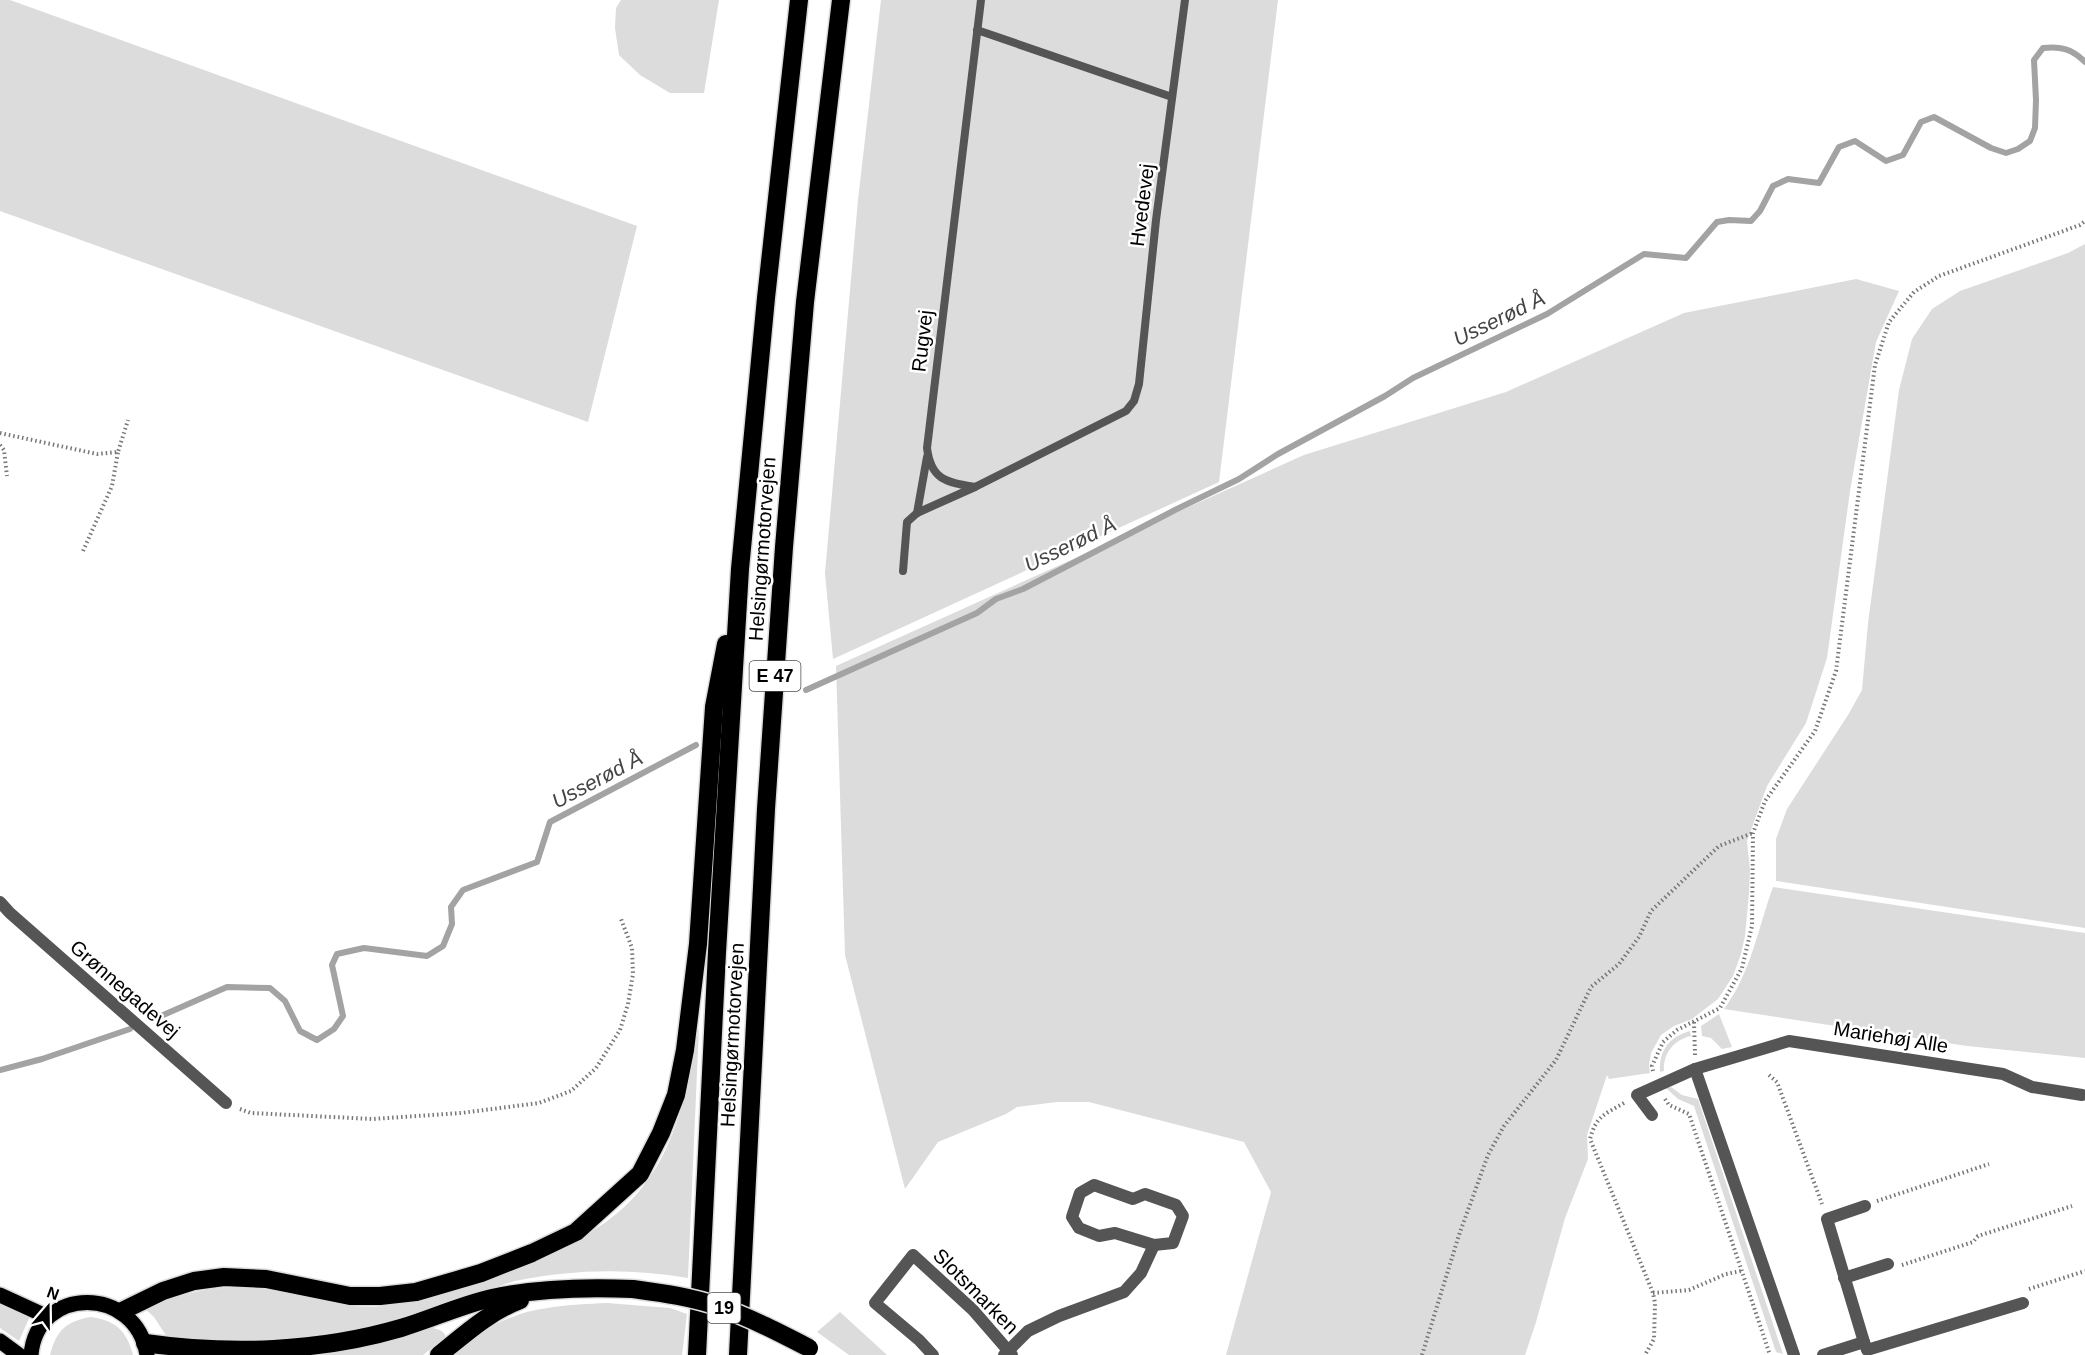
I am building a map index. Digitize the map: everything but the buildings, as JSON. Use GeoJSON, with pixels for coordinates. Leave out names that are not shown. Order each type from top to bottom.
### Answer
{"type":"FeatureCollection","features":[{"type":"Feature","properties":{"kind":"highway","name":"Helsingørmotorvejen"},"geometry":{"type":"LineString","coordinates":[[697,1355],[717,952],[741,569],[766,298],[799,0]]}},
{"type":"Feature","properties":{"kind":"highway","name":"Helsingørmotorvejen"},"geometry":{"type":"LineString","coordinates":[[738,1355],[766,809],[784,547],[805,302],[841,0]]}},
{"type":"Feature","properties":{"kind":"highway"},"geometry":{"type":"LineString","coordinates":[[122,1311],[163,1291],[194,1281],[224,1277],[266,1279],[351,1296],[416,1292],[532,1253],[576,1232],[640,1174],[661,1133],[676,1095],[685,1050],[698,944],[714,707],[741,569]]}},
{"type":"Feature","properties":{"kind":"highway","name":"19"},"geometry":{"type":"LineString","coordinates":[[146,1349],[206,1353],[310,1349],[392,1330],[492,1298],[583,1287],[633,1288],[677,1295],[719,1306],[764,1324],[814,1351]]}},
{"type":"Feature","properties":{"kind":"highway"},"geometry":{"type":"LineString","coordinates":[[440,1355],[481,1321],[505,1306],[541,1291]]}},
{"type":"Feature","properties":{"kind":"main road"},"geometry":{"type":"LineString","coordinates":[[0,1295],[48,1317]]}},
{"type":"Feature","properties":{"kind":"main road"},"geometry":{"type":"LineString","coordinates":[[31,1355],[38,1330],[48,1317],[65,1306],[84,1302],[104,1303],[122,1311]]}},
{"type":"Feature","properties":{"kind":"main road","name":"19"},"geometry":{"type":"LineString","coordinates":[[122,1311],[136,1325],[146,1349]]}},
{"type":"Feature","properties":{"kind":"main road"},"geometry":{"type":"LineString","coordinates":[[0,1341],[19,1355]]}},
{"type":"Feature","properties":{"kind":"street","name":"Grønnegadevej"},"geometry":{"type":"LineString","coordinates":[[0,902],[226,1103]]}},
{"type":"Feature","properties":{"kind":"street","name":"Mariehøj Alle"},"geometry":{"type":"LineString","coordinates":[[1637,1095],[1695,1069],[1789,1041],[2003,1074],[2032,1087],[2082,1095]]}},
{"type":"Feature","properties":{"kind":"street"},"geometry":{"type":"LineString","coordinates":[[1695,1069],[1794,1355]]}},
{"type":"Feature","properties":{"kind":"street"},"geometry":{"type":"LineString","coordinates":[[1637,1095],[1652,1115]]}},
{"type":"Feature","properties":{"kind":"street"},"geometry":{"type":"LineString","coordinates":[[1095,1185],[1133,1199],[1145,1194],[1176,1205],[1183,1216],[1173,1243],[1154,1245],[1115,1233],[1099,1236],[1079,1228],[1072,1217],[1080,1193],[1095,1185]]}},
{"type":"Feature","properties":{"kind":"street"},"geometry":{"type":"LineString","coordinates":[[1865,1206],[1827,1219],[1867,1350],[2023,1303]]}},
{"type":"Feature","properties":{"kind":"street","name":"Slotsmarken"},"geometry":{"type":"LineString","coordinates":[[933,1355],[919,1340],[875,1303],[913,1255],[973,1310],[1008,1354],[1028,1331],[1059,1316],[1124,1292],[1141,1273],[1154,1245]]}},
{"type":"Feature","properties":{"kind":"street"},"geometry":{"type":"LineString","coordinates":[[1845,1278],[1888,1264]]}},
{"type":"Feature","properties":{"kind":"street"},"geometry":{"type":"LineString","coordinates":[[1823,1355],[1863,1342]]}},
{"type":"Feature","properties":{"kind":"lane","name":"Rugvej"},"geometry":{"type":"LineString","coordinates":[[903,571],[907,522],[917,513],[927,453],[940,326],[981,0]]}},
{"type":"Feature","properties":{"kind":"lane","name":"Hvedevej"},"geometry":{"type":"LineString","coordinates":[[975,487],[1126,411],[1134,400],[1139,384],[1185,0]]}},
{"type":"Feature","properties":{"kind":"lane"},"geometry":{"type":"LineString","coordinates":[[977,30],[1172,97]]}},
{"type":"Feature","properties":{"kind":"lane"},"geometry":{"type":"LineString","coordinates":[[927,453],[929,465],[939,478],[955,484],[975,487]]}},
{"type":"Feature","properties":{"kind":"lane"},"geometry":{"type":"LineString","coordinates":[[917,513],[975,487]]}},
{"type":"Feature","properties":{"kind":"path"},"geometry":{"type":"LineString","coordinates":[[1770,1355],[1689,1114],[1669,1105],[1656,1086],[1652,1066],[1663,1042],[1677,1030],[1720,1008],[1742,968],[1752,926],[1753,833],[1765,801],[1815,731],[1836,671],[1875,365],[1889,322],[1914,292],[1939,276],[2080,225],[2085,220]]}},
{"type":"Feature","properties":{"kind":"path"},"geometry":{"type":"LineString","coordinates":[[83,551],[112,486],[118,452],[128,420]]}},
{"type":"Feature","properties":{"kind":"path"},"geometry":{"type":"LineString","coordinates":[[0,433],[97,454],[118,452]]}},
{"type":"Feature","properties":{"kind":"path"},"geometry":{"type":"LineString","coordinates":[[0,445],[4,450],[8,476]]}},
{"type":"Feature","properties":{"kind":"path"},"geometry":{"type":"LineString","coordinates":[[1422,1355],[1459,1235],[1488,1155],[1504,1126],[1556,1060],[1591,987],[1619,964],[1639,937],[1651,911],[1668,894],[1719,846],[1753,833]]}},
{"type":"Feature","properties":{"kind":"path"},"geometry":{"type":"LineString","coordinates":[[226,1103],[251,1113],[373,1119],[461,1113],[539,1102],[571,1091],[596,1068],[620,1029],[628,1004],[633,974],[632,948],[621,919]]}},
{"type":"Feature","properties":{"kind":"path"},"geometry":{"type":"LineString","coordinates":[[1694,1022],[1695,1069]]}},
{"type":"Feature","properties":{"kind":"path"},"geometry":{"type":"LineString","coordinates":[[1769,1075],[1777,1082],[1827,1219]]}},
{"type":"Feature","properties":{"kind":"path"},"geometry":{"type":"LineString","coordinates":[[1637,1095],[1600,1116],[1593,1127],[1590,1139],[1653,1293],[1654,1339],[1646,1355]]}},
{"type":"Feature","properties":{"kind":"path"},"geometry":{"type":"LineString","coordinates":[[1865,1206],[1989,1164]]}},
{"type":"Feature","properties":{"kind":"path"},"geometry":{"type":"LineString","coordinates":[[1888,1264],[1895,1268],[1973,1242],[1978,1236],[2072,1206]]}},
{"type":"Feature","properties":{"kind":"path"},"geometry":{"type":"LineString","coordinates":[[1653,1293],[1689,1290],[1726,1274],[1742,1271]]}},
{"type":"Feature","properties":{"kind":"path"},"geometry":{"type":"LineString","coordinates":[[2023,1303],[2028,1289],[2085,1271]]}},
{"type":"Feature","properties":{"kind":"shaded area"},"geometry":{"type":"Polygon","coordinates":[[[0,0],[10,0],[637,226],[588,422],[0,211],[0,0]]]}},
{"type":"Feature","properties":{"kind":"shaded area"},"geometry":{"type":"Polygon","coordinates":[[[621,0],[719,0],[704,93],[670,93],[640,75],[619,55],[615,28],[616,8],[621,0]]]}},
{"type":"Feature","properties":{"kind":"shaded area"},"geometry":{"type":"Polygon","coordinates":[[[881,0],[1278,0],[1219,482],[833,659],[825,573],[858,200],[881,0]]]}},
{"type":"Feature","properties":{"kind":"shaded area"},"geometry":{"type":"Polygon","coordinates":[[[2085,244],[2085,928],[1776,881],[1776,839],[1787,809],[1862,690],[1868,623],[1899,390],[1912,339],[1932,309],[1960,291],[2068,253],[2085,244]]]}},
{"type":"Feature","properties":{"kind":"shaded area"},"geometry":{"type":"Polygon","coordinates":[[[1856,279],[1899,291],[1876,342],[1850,491],[1827,658],[1806,723],[1767,786],[1747,841],[1750,870],[1749,893],[1741,954],[1733,976],[1718,999],[1692,1019],[1674,1026],[1661,1035],[1651,1053],[1650,1073],[1609,1079],[1607,1075],[1587,1135],[1588,1159],[1565,1218],[1525,1355],[1226,1355],[1271,1192],[1244,1142],[1089,1102],[1057,1102],[1017,1107],[1006,1114],[938,1142],[905,1189],[845,955],[836,666],[1304,455],[1506,392],[1684,313],[1856,279]]]}},
{"type":"Feature","properties":{"kind":"shaded area"},"geometry":{"type":"Polygon","coordinates":[[[1773,887],[2085,933],[2085,1058],[1967,1046],[1724,1009],[1741,981],[1773,887]]]}},
{"type":"Feature","properties":{"kind":"shaded area"},"geometry":{"type":"Polygon","coordinates":[[[1719,1014],[1732,1047],[1722,1049],[1711,1038],[1702,1036],[1701,1026],[1719,1014]]]}},
{"type":"Feature","properties":{"kind":"shaded area"},"geometry":{"type":"Polygon","coordinates":[[[699,1027],[688,1278],[623,1271],[558,1274],[515,1281],[358,1331],[287,1340],[204,1345],[181,1343],[165,1334],[154,1317],[144,1308],[199,1291],[234,1287],[271,1289],[351,1306],[387,1306],[432,1294],[570,1243],[602,1225],[628,1204],[648,1180],[664,1154],[685,1094],[699,1027]]]}},
{"type":"Feature","properties":{"kind":"shaded area"},"geometry":{"type":"Polygon","coordinates":[[[1690,1031],[1691,1036],[1674,1044],[1670,1049],[1665,1059],[1664,1071],[1660,1072],[1661,1057],[1667,1045],[1676,1037],[1690,1031]]]}},
{"type":"Feature","properties":{"kind":"shaded area"},"geometry":{"type":"Polygon","coordinates":[[[1671,1087],[1682,1095],[1698,1099],[1783,1354],[1776,1352],[1694,1106],[1678,1099],[1666,1088],[1671,1087]]]}},
{"type":"Feature","properties":{"kind":"shaded area"},"geometry":{"type":"Polygon","coordinates":[[[0,1301],[30,1316],[19,1341],[0,1328],[0,1301]]]}},
{"type":"Feature","properties":{"kind":"shaded area"},"geometry":{"type":"Polygon","coordinates":[[[607,1303],[670,1308],[687,1314],[682,1355],[453,1355],[489,1328],[524,1313],[563,1306],[607,1303]]]}},
{"type":"Feature","properties":{"kind":"shaded area"},"geometry":{"type":"Polygon","coordinates":[[[840,1312],[887,1355],[849,1355],[817,1332],[840,1312]]]}},
{"type":"Feature","properties":{"kind":"shaded area"},"geometry":{"type":"Polygon","coordinates":[[[91,1317],[107,1321],[119,1328],[127,1339],[133,1355],[50,1355],[55,1340],[63,1328],[75,1321],[91,1317]]]}},
{"type":"Feature","properties":{"kind":"shaded area"},"geometry":{"type":"Polygon","coordinates":[[[428,1327],[441,1331],[446,1337],[423,1355],[309,1355],[360,1348],[428,1327]]]}},
{"type":"Feature","properties":{"kind":"waterway","name":"Usserød Å"},"geometry":{"type":"LineString","coordinates":[[806,690],[977,613],[996,599],[1023,589],[1239,479],[1278,454],[1385,396],[1413,378],[1547,314],[1644,254],[1686,258],[1717,222],[1751,221],[1760,211],[1773,186],[1788,179],[1819,183],[1839,147],[1855,141],[1886,161],[1903,155],[1921,122],[1934,117],[1991,148],[2006,153],[2018,149],[2030,141],[2035,128],[2034,60],[2043,48],[2066,49],[2085,62]]}},
{"type":"Feature","properties":{"kind":"waterway","name":"Usserød Å"},"geometry":{"type":"LineString","coordinates":[[161,1016],[227,987],[270,988],[285,1001],[300,1031],[317,1040],[334,1029],[343,1016],[332,965],[337,954],[364,948],[427,956],[443,946],[452,924],[451,907],[463,890],[537,862],[550,822],[696,745]]}},
{"type":"Feature","properties":{"kind":"waterway","name":"Usserød Å"},"geometry":{"type":"LineString","coordinates":[[0,1070],[42,1059],[130,1029]]}}]}
